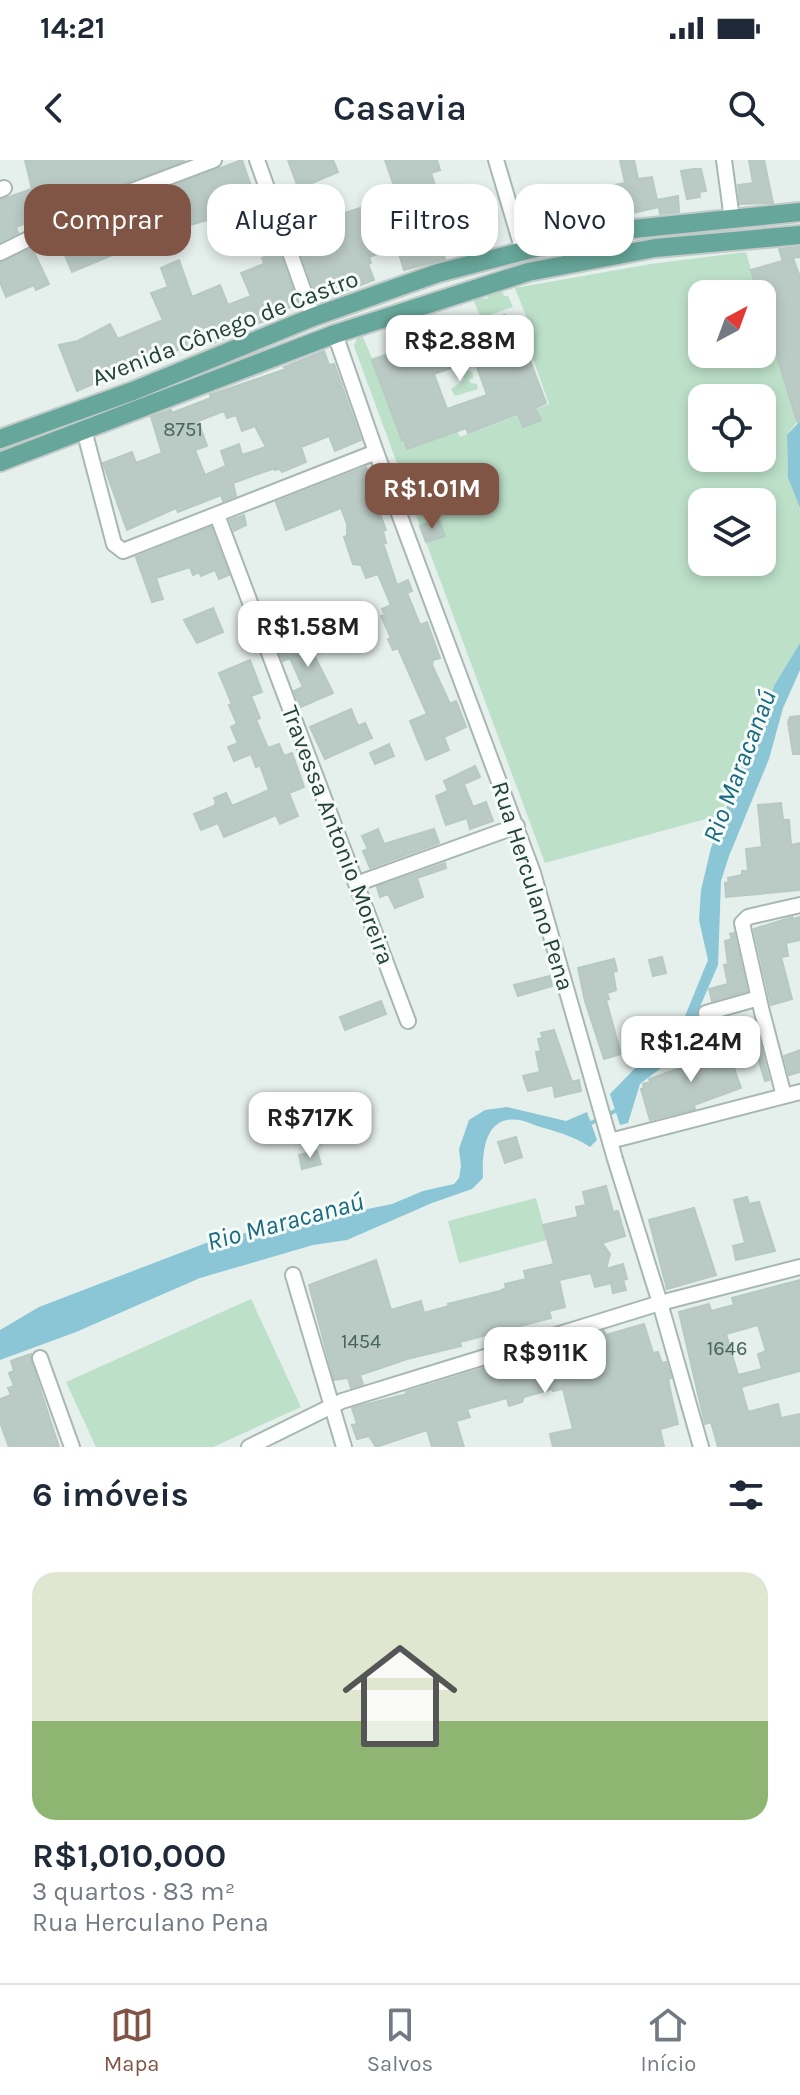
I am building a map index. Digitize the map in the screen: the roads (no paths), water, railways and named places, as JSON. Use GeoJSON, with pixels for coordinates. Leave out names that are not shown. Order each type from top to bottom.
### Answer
{"type":"FeatureCollection","features":[{"type":"Feature","properties":{"kind":"main road","name":"Avenida Cônego de Castro"},"geometry":{"type":"LineString","coordinates":[[634,229],[800,212]]}},
{"type":"Feature","properties":{"kind":"main road","name":"Avenida Cônego de Castro"},"geometry":{"type":"LineString","coordinates":[[0,462],[335,334],[528,272],[655,248],[800,235]]}},
{"type":"Feature","properties":{"kind":"main road","name":"Avenida Cônego de Castro"},"geometry":{"type":"LineString","coordinates":[[0,439],[133,391],[313,317],[438,273],[514,253]]}},
{"type":"Feature","properties":{"kind":"street"},"geometry":{"type":"LineString","coordinates":[[0,253],[105,201],[214,160]]}},
{"type":"Feature","properties":{"kind":"street"},"geometry":{"type":"LineString","coordinates":[[257,160],[313,317]]}},
{"type":"Feature","properties":{"kind":"street"},"geometry":{"type":"LineString","coordinates":[[496,160],[514,221]]}},
{"type":"Feature","properties":{"kind":"street"},"geometry":{"type":"LineString","coordinates":[[724,160],[732,219]]}},
{"type":"Feature","properties":{"kind":"street","name":"Rua Herculano Pena"},"geometry":{"type":"LineString","coordinates":[[335,334],[533,873],[701,1447]]}},
{"type":"Feature","properties":{"kind":"street"},"geometry":{"type":"LineString","coordinates":[[84,430],[114,544],[126,551],[376,452]]}},
{"type":"Feature","properties":{"kind":"street","name":"Travessa Antonio Moreira"},"geometry":{"type":"LineString","coordinates":[[217,515],[408,1021]]}},
{"type":"Feature","properties":{"kind":"street"},"geometry":{"type":"LineString","coordinates":[[356,884],[517,826]]}},
{"type":"Feature","properties":{"kind":"street"},"geometry":{"type":"LineString","coordinates":[[784,1096],[743,921],[748,917],[800,905]]}},
{"type":"Feature","properties":{"kind":"street"},"geometry":{"type":"LineString","coordinates":[[706,1013],[759,998]]}},
{"type":"Feature","properties":{"kind":"street"},"geometry":{"type":"LineString","coordinates":[[609,1137],[800,1092]]}},
{"type":"Feature","properties":{"kind":"street"},"geometry":{"type":"LineString","coordinates":[[249,1447],[355,1397],[660,1303],[800,1267]]}},
{"type":"Feature","properties":{"kind":"street"},"geometry":{"type":"LineString","coordinates":[[293,1275],[344,1447]]}},
{"type":"Feature","properties":{"kind":"street"},"geometry":{"type":"LineString","coordinates":[[40,1358],[72,1447]]}},
{"type":"Feature","properties":{"kind":"water"},"geometry":{"type":"Polygon","coordinates":[[[800,421],[800,508],[788,478],[787,435],[800,421]]]}},
{"type":"Feature","properties":{"kind":"water"},"geometry":{"type":"Polygon","coordinates":[[[800,643],[800,670],[783,708],[769,759],[721,881],[718,965],[699,1009],[694,1036],[678,1055],[640,1084],[628,1123],[620,1125],[610,1094],[645,1058],[674,1043],[708,960],[699,920],[701,890],[711,848],[775,684],[800,643]]]}},
{"type":"Feature","properties":{"kind":"water","name":"Rio Maracanaú"},"geometry":{"type":"Polygon","coordinates":[[[507,1107],[566,1121],[587,1112],[597,1140],[590,1147],[520,1120],[499,1123],[492,1129],[485,1147],[483,1178],[472,1189],[347,1240],[313,1245],[200,1278],[76,1332],[0,1360],[0,1330],[39,1307],[206,1243],[316,1215],[392,1204],[423,1191],[454,1184],[459,1178],[459,1149],[469,1120],[485,1110],[507,1107]]]}},
{"type":"Feature","properties":{"kind":"waterway","name":"Rio Maracanaú"},"geometry":{"type":"LineString","coordinates":[[587,1125],[619,1109]]}}]}
